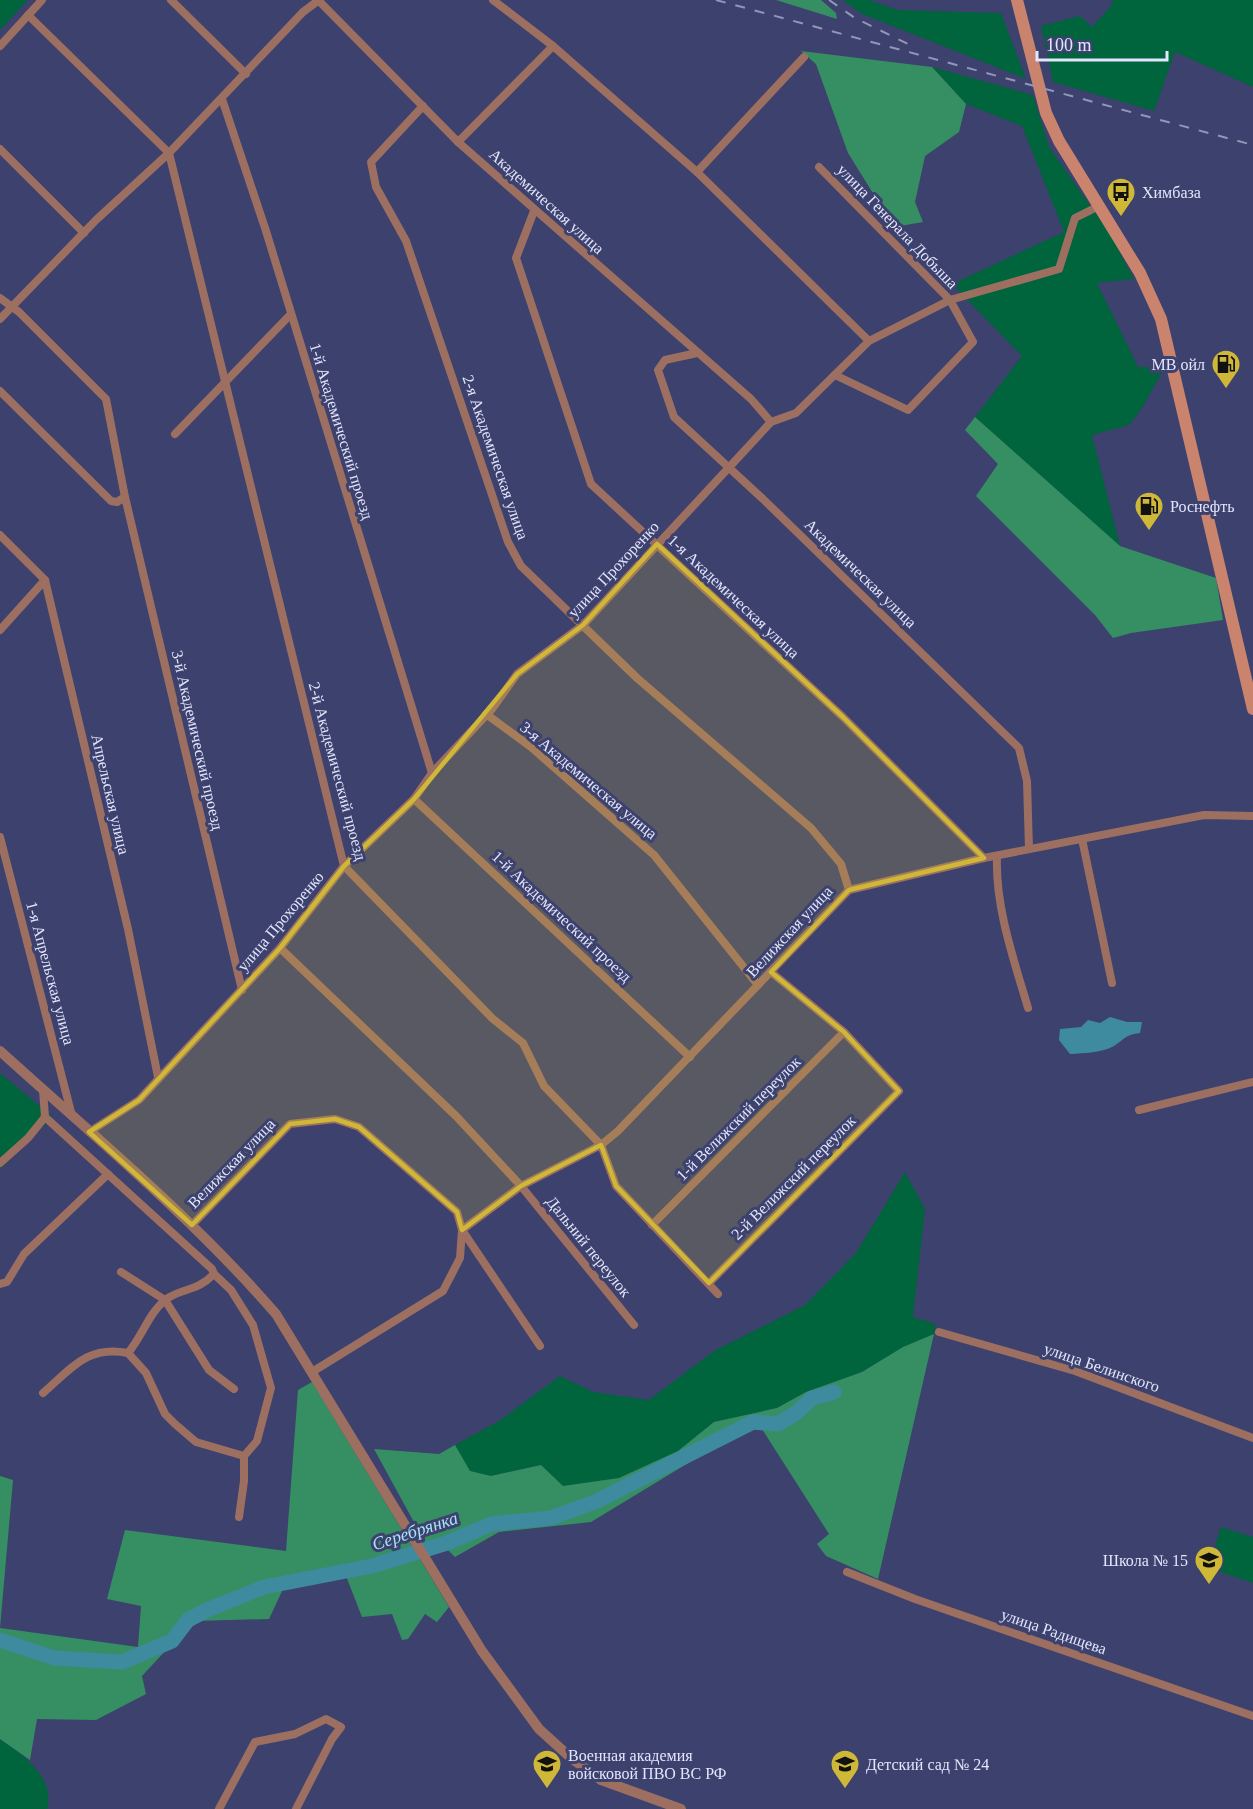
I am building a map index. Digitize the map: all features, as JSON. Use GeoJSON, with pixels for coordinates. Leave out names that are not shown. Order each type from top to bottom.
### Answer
{"type":"FeatureCollection","features":[{"type":"Feature","properties":{"kind":"main road"},"geometry":{"type":"LineString","coordinates":[[1017,0],[1046,113],[1059,141],[1140,273],[1161,319],[1253,709]]}},
{"type":"Feature","properties":{"kind":"street"},"geometry":{"type":"LineString","coordinates":[[0,45],[42,0]]}},
{"type":"Feature","properties":{"kind":"street"},"geometry":{"type":"LineString","coordinates":[[171,0],[246,74]]}},
{"type":"Feature","properties":{"kind":"street"},"geometry":{"type":"LineString","coordinates":[[0,319],[84,233],[169,153],[303,12],[318,0]]}},
{"type":"Feature","properties":{"kind":"street","name":"Академическая улица"},"geometry":{"type":"LineString","coordinates":[[318,0],[458,141],[534,211],[751,399],[771,422]]}},
{"type":"Feature","properties":{"kind":"street"},"geometry":{"type":"LineString","coordinates":[[493,0],[553,46],[697,172],[869,341]]}},
{"type":"Feature","properties":{"kind":"street"},"geometry":{"type":"LineString","coordinates":[[28,15],[169,153]]}},
{"type":"Feature","properties":{"kind":"street"},"geometry":{"type":"LineString","coordinates":[[458,141],[553,46]]}},
{"type":"Feature","properties":{"kind":"street"},"geometry":{"type":"LineString","coordinates":[[697,172],[804,57]]}},
{"type":"Feature","properties":{"kind":"street","name":"1-й Академический проезд"},"geometry":{"type":"LineString","coordinates":[[222,99],[266,231],[432,773]]}},
{"type":"Feature","properties":{"kind":"street","name":"2-я Академическая улица"},"geometry":{"type":"LineString","coordinates":[[423,106],[371,162],[376,187],[406,241],[508,542],[521,566],[637,678],[811,828],[841,864],[849,890]]}},
{"type":"Feature","properties":{"kind":"street"},"geometry":{"type":"LineString","coordinates":[[0,149],[84,233]]}},
{"type":"Feature","properties":{"kind":"street","name":"2-й Академический проезд"},"geometry":{"type":"LineString","coordinates":[[169,153],[344,866],[494,1019],[524,1043],[544,1086],[601,1145]]}},
{"type":"Feature","properties":{"kind":"street","name":"улица Генерала Добыша"},"geometry":{"type":"LineString","coordinates":[[819,167],[950,300],[973,342],[908,410],[835,375]]}},
{"type":"Feature","properties":{"kind":"street","name":"улица Прохоренко"},"geometry":{"type":"LineString","coordinates":[[89,1132],[139,1100],[280,948],[344,866],[414,799],[432,773],[486,714],[517,674],[583,625],[771,422],[796,413],[869,341],[950,300],[1059,269],[1075,218],[1099,206]]}},
{"type":"Feature","properties":{"kind":"street","name":"1-я Академическая улица"},"geometry":{"type":"LineString","coordinates":[[534,211],[516,258],[591,484],[843,717],[984,858]]}},
{"type":"Feature","properties":{"kind":"street","name":"3-й Академический проезд"},"geometry":{"type":"LineString","coordinates":[[0,298],[106,399],[124,497],[242,990]]}},
{"type":"Feature","properties":{"kind":"street"},"geometry":{"type":"LineString","coordinates":[[175,434],[225,385],[290,315]]}},
{"type":"Feature","properties":{"kind":"street","name":"Академическая улица"},"geometry":{"type":"LineString","coordinates":[[697,353],[665,360],[658,370],[674,417],[728,466],[1019,748],[1027,781],[1029,849]]}},
{"type":"Feature","properties":{"kind":"street"},"geometry":{"type":"LineString","coordinates":[[0,391],[111,501],[117,502],[124,497]]}},
{"type":"Feature","properties":{"kind":"street"},"geometry":{"type":"LineString","coordinates":[[0,535],[45,580],[0,630]]}},
{"type":"Feature","properties":{"kind":"street","name":"Апрельская улица"},"geometry":{"type":"LineString","coordinates":[[45,580],[128,929],[158,1077]]}},
{"type":"Feature","properties":{"kind":"street","name":"3-я Академическая улица"},"geometry":{"type":"LineString","coordinates":[[486,714],[531,747],[654,855],[758,985]]}},
{"type":"Feature","properties":{"kind":"street","name":"1-й Академический проезд"},"geometry":{"type":"LineString","coordinates":[[414,799],[690,1057]]}},
{"type":"Feature","properties":{"kind":"street","name":"Велижская улица"},"geometry":{"type":"LineString","coordinates":[[462,1230],[521,1186],[601,1145],[618,1131],[849,890],[984,858],[1204,815],[1253,816]]}},
{"type":"Feature","properties":{"kind":"street","name":"1-я Апрельская улица"},"geometry":{"type":"LineString","coordinates":[[0,837],[73,1117]]}},
{"type":"Feature","properties":{"kind":"street"},"geometry":{"type":"LineString","coordinates":[[1082,839],[1112,983]]}},
{"type":"Feature","properties":{"kind":"street"},"geometry":{"type":"LineString","coordinates":[[997,856],[996,870],[1007,936],[1028,1008]]}},
{"type":"Feature","properties":{"kind":"street"},"geometry":{"type":"LineString","coordinates":[[280,948],[456,1116],[521,1186]]}},
{"type":"Feature","properties":{"kind":"street"},"geometry":{"type":"LineString","coordinates":[[771,972],[844,1032]]}},
{"type":"Feature","properties":{"kind":"street","name":"2-й Велижский переулок"},"geometry":{"type":"LineString","coordinates":[[709,1283],[899,1091],[844,1032]]}},
{"type":"Feature","properties":{"kind":"street","name":"1-й Велижский переулок"},"geometry":{"type":"LineString","coordinates":[[652,1224],[844,1032]]}},
{"type":"Feature","properties":{"kind":"street"},"geometry":{"type":"LineString","coordinates":[[0,1051],[192,1225],[236,1267],[276,1314],[482,1651],[539,1729],[571,1758],[601,1780],[681,1809]]}},
{"type":"Feature","properties":{"kind":"street"},"geometry":{"type":"LineString","coordinates":[[1139,1110],[1253,1082]]}},
{"type":"Feature","properties":{"kind":"street"},"geometry":{"type":"LineString","coordinates":[[0,1163],[28,1138],[45,1117],[43,1090]]}},
{"type":"Feature","properties":{"kind":"street"},"geometry":{"type":"LineString","coordinates":[[45,1117],[212,1269],[214,1274],[231,1290],[253,1324],[271,1388],[257,1441],[243,1456],[244,1481],[239,1517]]}},
{"type":"Feature","properties":{"kind":"street","name":"Велижская улица"},"geometry":{"type":"LineString","coordinates":[[192,1225],[290,1124],[335,1119],[359,1127],[457,1212],[462,1230],[540,1346]]}},
{"type":"Feature","properties":{"kind":"street"},"geometry":{"type":"LineString","coordinates":[[601,1145],[616,1186],[718,1294]]}},
{"type":"Feature","properties":{"kind":"street"},"geometry":{"type":"LineString","coordinates":[[0,1284],[7,1282],[24,1254],[108,1174]]}},
{"type":"Feature","properties":{"kind":"street","name":"Дальний переулок"},"geometry":{"type":"LineString","coordinates":[[521,1186],[634,1325]]}},
{"type":"Feature","properties":{"kind":"street"},"geometry":{"type":"LineString","coordinates":[[312,1372],[443,1291],[460,1258],[462,1230]]}},
{"type":"Feature","properties":{"kind":"street"},"geometry":{"type":"LineString","coordinates":[[121,1272],[165,1300],[208,1370],[234,1389]]}},
{"type":"Feature","properties":{"kind":"street"},"geometry":{"type":"LineString","coordinates":[[128,1353],[165,1300],[202,1286],[214,1274]]}},
{"type":"Feature","properties":{"kind":"street","name":"улица Белинского"},"geometry":{"type":"LineString","coordinates":[[939,1332],[1075,1371],[1253,1438]]}},
{"type":"Feature","properties":{"kind":"street"},"geometry":{"type":"LineString","coordinates":[[43,1393],[94,1352],[111,1350],[128,1353],[146,1373],[165,1414],[175,1424],[196,1442],[243,1456]]}},
{"type":"Feature","properties":{"kind":"street","name":"улица Радищева"},"geometry":{"type":"LineString","coordinates":[[847,1572],[915,1599],[1253,1716]]}},
{"type":"Feature","properties":{"kind":"street"},"geometry":{"type":"LineString","coordinates":[[219,1809],[255,1742],[295,1734],[326,1719],[341,1727],[332,1739],[296,1809]]}},
{"type":"Feature","properties":{"kind":"highlighted area"},"geometry":{"type":"Polygon","coordinates":[[[657,544],[843,717],[984,858],[849,890],[771,972],[844,1032],[899,1091],[709,1283],[616,1186],[601,1145],[521,1186],[462,1230],[457,1212],[359,1127],[335,1119],[290,1124],[192,1225],[89,1132],[139,1100],[280,948],[344,866],[414,799],[517,674],[583,625],[657,544]]]}},
{"type":"Feature","properties":{"kind":"green space"},"geometry":{"type":"Polygon","coordinates":[[[0,0],[28,0],[0,30],[0,0]]]}},
{"type":"Feature","properties":{"kind":"green space"},"geometry":{"type":"Polygon","coordinates":[[[776,0],[821,0],[836,13],[837,19],[776,0]]]}},
{"type":"Feature","properties":{"kind":"green space"},"geometry":{"type":"Polygon","coordinates":[[[843,0],[869,0],[898,10],[1001,13],[1026,79],[862,14],[843,0]]]}},
{"type":"Feature","properties":{"kind":"green space"},"geometry":{"type":"Polygon","coordinates":[[[1111,0],[1253,0],[1253,87],[1175,52],[1154,111],[1053,82],[1041,26],[1080,16],[1092,27],[1113,4],[1111,0]]]}},
{"type":"Feature","properties":{"kind":"green space"},"geometry":{"type":"Polygon","coordinates":[[[801,51],[932,67],[966,104],[959,132],[925,156],[915,202],[923,222],[894,227],[848,153],[816,64],[801,51]]]}},
{"type":"Feature","properties":{"kind":"green space"},"geometry":{"type":"Polygon","coordinates":[[[932,67],[1033,95],[1049,147],[1109,232],[1134,279],[1097,283],[1138,367],[1165,367],[1142,408],[1129,425],[1092,435],[1120,546],[975,417],[1022,356],[952,284],[1064,232],[1022,126],[966,104],[932,67]]]}},
{"type":"Feature","properties":{"kind":"green space"},"geometry":{"type":"Polygon","coordinates":[[[975,417],[1120,546],[1216,578],[1223,620],[1131,633],[1113,638],[1095,615],[976,496],[998,464],[965,430],[975,417]]]}},
{"type":"Feature","properties":{"kind":"green space"},"geometry":{"type":"Polygon","coordinates":[[[0,1073],[53,1117],[0,1169],[0,1073]]]}},
{"type":"Feature","properties":{"kind":"green space"},"geometry":{"type":"Polygon","coordinates":[[[905,1172],[925,1209],[913,1317],[936,1324],[934,1334],[903,1347],[862,1372],[806,1392],[777,1408],[714,1422],[678,1451],[619,1478],[563,1486],[541,1465],[491,1476],[470,1471],[455,1445],[499,1421],[560,1376],[593,1392],[649,1400],[714,1351],[805,1305],[856,1253],[905,1172]]]}},
{"type":"Feature","properties":{"kind":"green space"},"geometry":{"type":"Polygon","coordinates":[[[934,1334],[878,1579],[826,1556],[817,1544],[829,1534],[762,1429],[741,1431],[591,1522],[499,1532],[455,1557],[446,1548],[432,1555],[374,1449],[439,1454],[455,1445],[470,1471],[491,1476],[541,1465],[563,1486],[619,1478],[678,1451],[714,1422],[777,1408],[806,1392],[862,1372],[903,1347],[934,1334]]]}},
{"type":"Feature","properties":{"kind":"green space"},"geometry":{"type":"Polygon","coordinates":[[[312,1382],[449,1607],[437,1622],[425,1614],[408,1639],[402,1640],[392,1614],[362,1617],[346,1576],[283,1589],[269,1619],[193,1621],[142,1676],[146,1694],[96,1720],[37,1719],[30,1760],[0,1739],[0,1628],[138,1647],[141,1606],[107,1599],[125,1530],[286,1551],[298,1390],[312,1382]]]}},
{"type":"Feature","properties":{"kind":"green space"},"geometry":{"type":"Polygon","coordinates":[[[0,1476],[13,1480],[0,1628],[0,1476]]]}},
{"type":"Feature","properties":{"kind":"green space"},"geometry":{"type":"Polygon","coordinates":[[[1221,1527],[1253,1537],[1253,1583],[1208,1568],[1221,1527]]]}},
{"type":"Feature","properties":{"kind":"green space"},"geometry":{"type":"Polygon","coordinates":[[[0,1739],[27,1760],[42,1777],[47,1787],[47,1809],[0,1809],[0,1739]]]}},
{"type":"Feature","properties":{"kind":"water"},"geometry":{"type":"Polygon","coordinates":[[[1110,1017],[1127,1022],[1142,1022],[1140,1033],[1128,1036],[1109,1048],[1087,1053],[1070,1054],[1059,1040],[1060,1029],[1081,1027],[1088,1020],[1100,1023],[1110,1017]]]}},
{"type":"Feature","properties":{"kind":"waterway","name":"Серебрянка"},"geometry":{"type":"LineString","coordinates":[[0,1640],[54,1658],[122,1662],[172,1641],[188,1620],[264,1587],[372,1566],[447,1543],[491,1524],[551,1518],[597,1501],[753,1422],[778,1424],[796,1413],[812,1398],[834,1392]]}},
{"type":"Feature","properties":{"kind":"railway"},"geometry":{"type":"LineString","coordinates":[[716,0],[1253,145]]}},
{"type":"Feature","properties":{"kind":"railway"},"geometry":{"type":"LineString","coordinates":[[829,0],[855,18],[910,45]]}},
{"type":"Feature","properties":{"kind":"place","name":"Химбаза"},"geometry":{"type":"Point","coordinates":[1121,218]}},
{"type":"Feature","properties":{"kind":"place","name":"МВ ойл"},"geometry":{"type":"Point","coordinates":[1226,390]}},
{"type":"Feature","properties":{"kind":"place","name":"Роснефть"},"geometry":{"type":"Point","coordinates":[1149,532]}},
{"type":"Feature","properties":{"kind":"place","name":"Школа № 15"},"geometry":{"type":"Point","coordinates":[1209,1586]}},
{"type":"Feature","properties":{"kind":"place","name":"Военная академия войсковой ПВО ВС РФ"},"geometry":{"type":"Point","coordinates":[547,1790]}},
{"type":"Feature","properties":{"kind":"place","name":"Детский сад № 24"},"geometry":{"type":"Point","coordinates":[845,1790]}}]}
